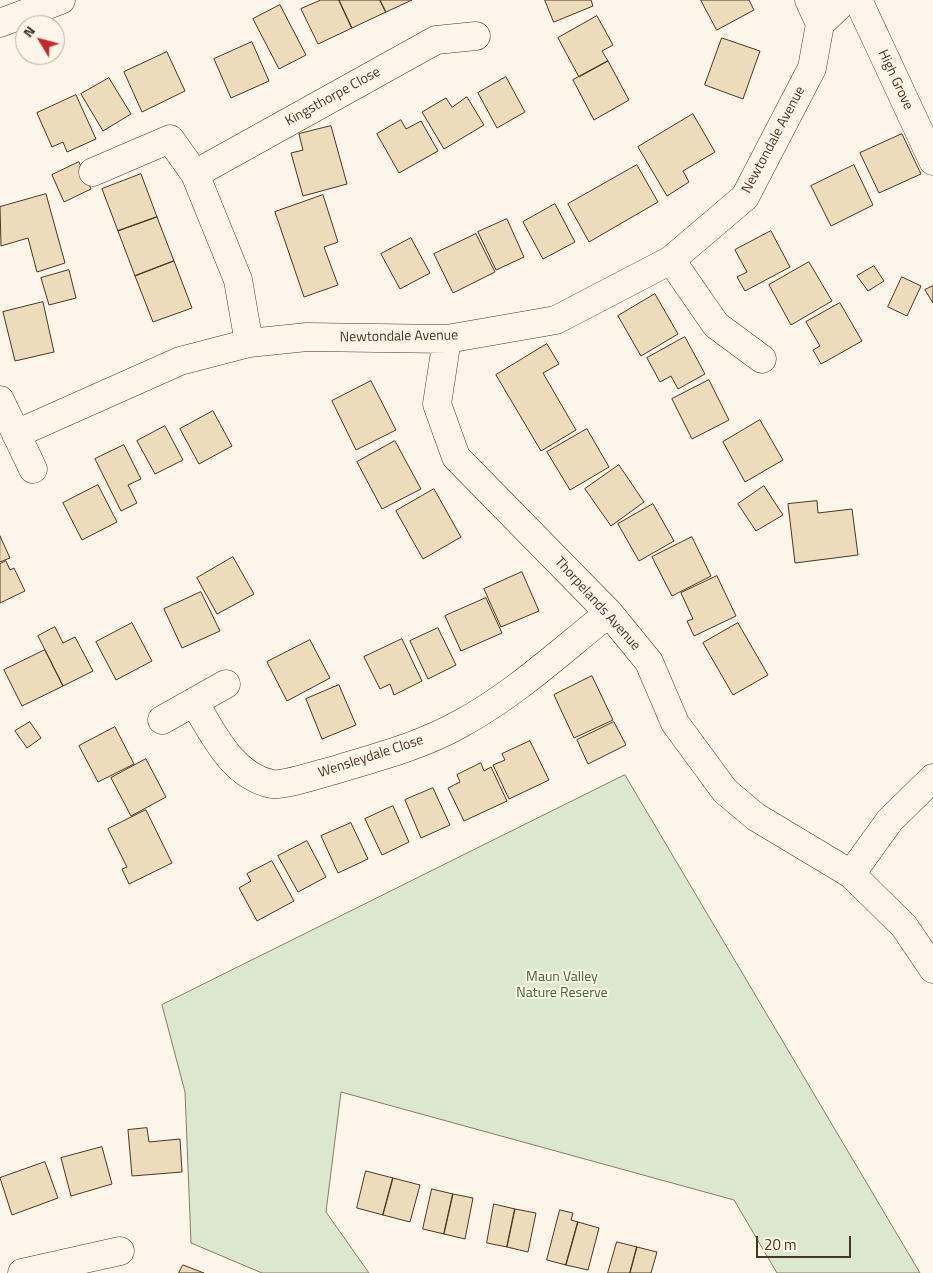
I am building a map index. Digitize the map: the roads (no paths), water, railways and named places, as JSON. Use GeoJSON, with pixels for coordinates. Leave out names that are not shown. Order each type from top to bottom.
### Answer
{"type":"FeatureCollection","features":[{"type":"Feature","properties":{"kind":"street"},"geometry":{"type":"LineString","coordinates":[[0,23],[61,0]]}},
{"type":"Feature","properties":{"kind":"street","name":"Newtondale Avenue"},"geometry":{"type":"LineString","coordinates":[[16,434],[180,361],[249,343],[307,337],[446,339],[556,320],[671,260],[745,197],[812,68],[815,12],[845,0]]}},
{"type":"Feature","properties":{"kind":"street","name":"High Grove"},"geometry":{"type":"LineString","coordinates":[[858,0],[933,160]]}},
{"type":"Feature","properties":{"kind":"street","name":"Kingsthorpe Close"},"geometry":{"type":"LineString","coordinates":[[196,174],[436,40],[476,36]]}},
{"type":"Feature","properties":{"kind":"street"},"geometry":{"type":"LineString","coordinates":[[93,172],[170,139],[196,174],[238,280],[249,343]]}},
{"type":"Feature","properties":{"kind":"street"},"geometry":{"type":"LineString","coordinates":[[671,260],[716,325],[762,359]]}},
{"type":"Feature","properties":{"kind":"street","name":"Thorpelands Avenue"},"geometry":{"type":"LineString","coordinates":[[446,339],[437,404],[456,457],[609,613],[649,662],[675,723],[704,765],[726,792],[756,817],[851,874],[904,926],[933,969]]}},
{"type":"Feature","properties":{"kind":"street"},"geometry":{"type":"LineString","coordinates":[[0,400],[33,469]]}},
{"type":"Feature","properties":{"kind":"street","name":"Wensleydale Close"},"geometry":{"type":"LineString","coordinates":[[194,702],[228,758],[249,775],[274,785],[307,778],[414,746],[459,725],[499,700],[609,613]]}},
{"type":"Feature","properties":{"kind":"street"},"geometry":{"type":"LineString","coordinates":[[162,720],[226,684]]}},
{"type":"Feature","properties":{"kind":"street"},"geometry":{"type":"LineString","coordinates":[[851,874],[890,820],[933,778]]}},
{"type":"Feature","properties":{"kind":"street"},"geometry":{"type":"LineString","coordinates":[[22,1273],[81,1267],[120,1251]]}},
{"type":"Feature","properties":{"kind":"park label","name":"Maun Valley Nature Reserve"},"geometry":{"type":"Point","coordinates":[562,986]}}]}
